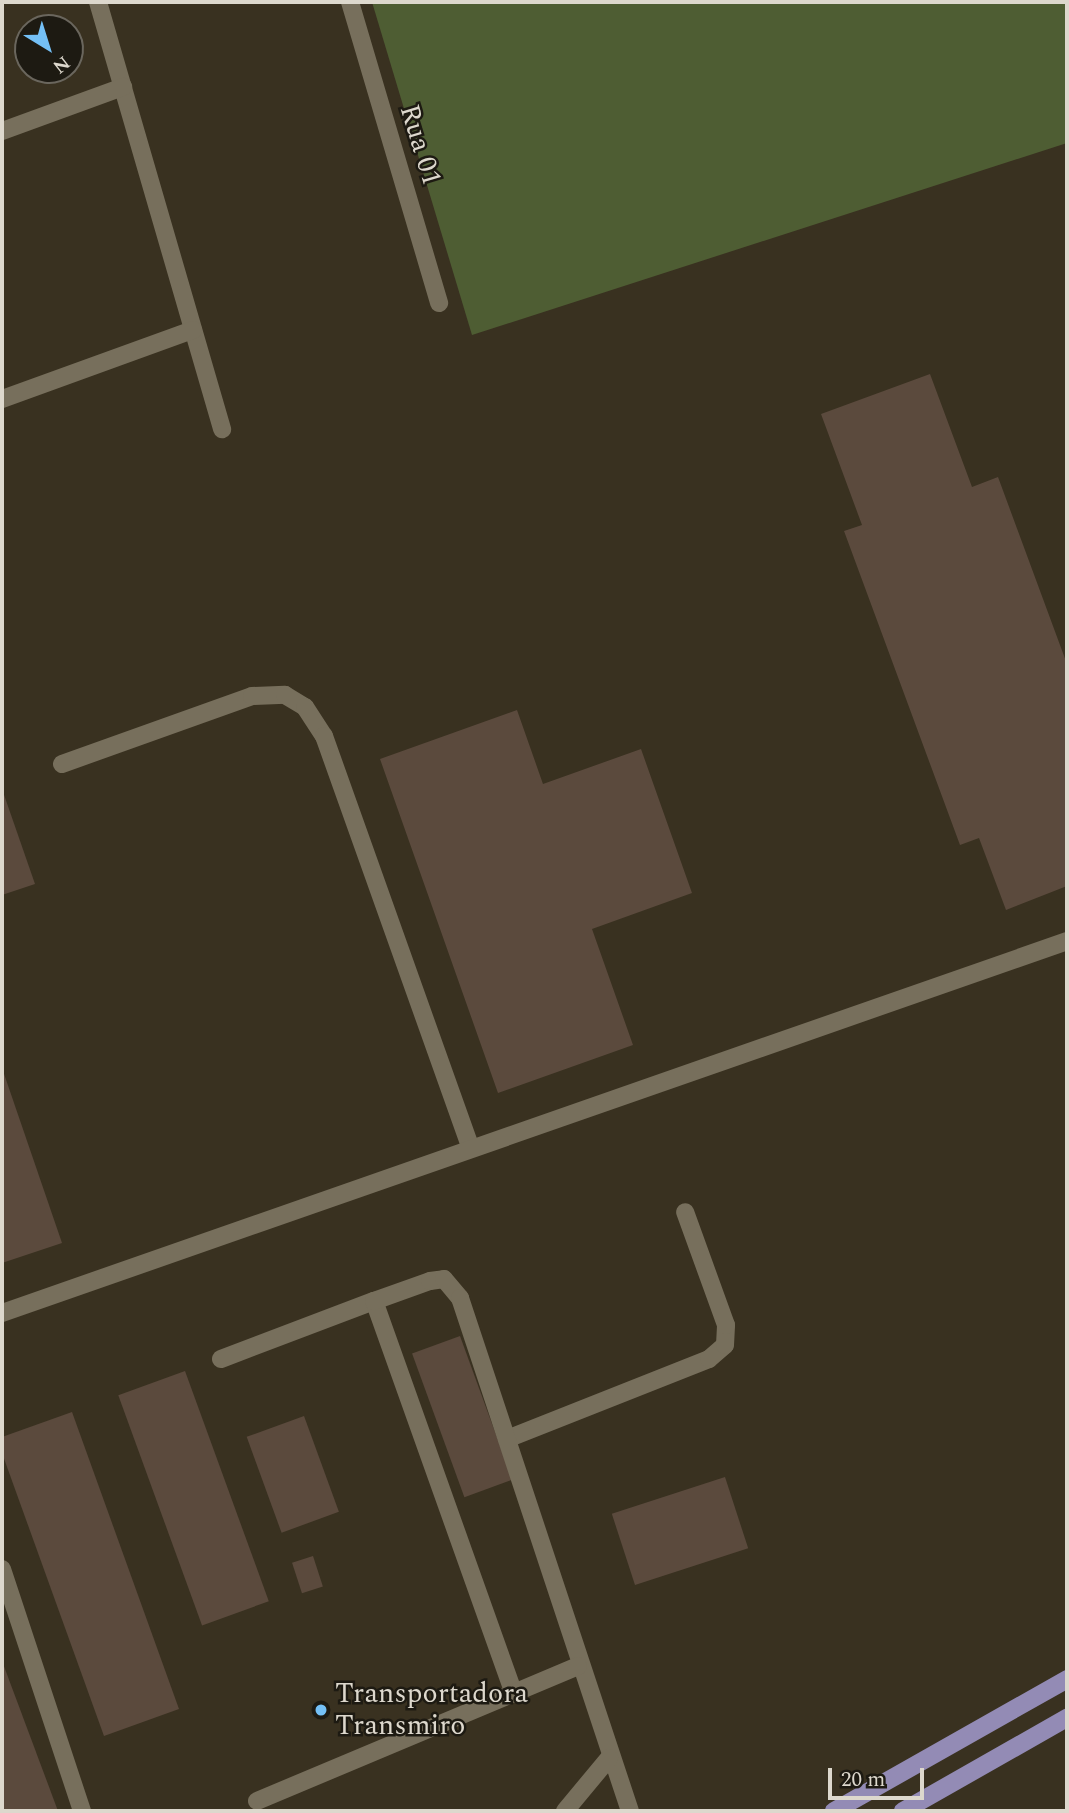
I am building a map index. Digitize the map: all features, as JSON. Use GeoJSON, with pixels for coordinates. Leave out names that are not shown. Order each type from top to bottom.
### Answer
{"type":"FeatureCollection","features":[{"type":"Feature","properties":{"kind":"main road"},"geometry":{"type":"LineString","coordinates":[[834,1811],[1067,1679]]}},
{"type":"Feature","properties":{"kind":"main road"},"geometry":{"type":"LineString","coordinates":[[904,1811],[1067,1718]]}},
{"type":"Feature","properties":{"kind":"street"},"geometry":{"type":"LineString","coordinates":[[98,2],[222,429]]}},
{"type":"Feature","properties":{"kind":"street","name":"Rua 01"},"geometry":{"type":"LineString","coordinates":[[350,2],[439,303]]}},
{"type":"Feature","properties":{"kind":"street"},"geometry":{"type":"LineString","coordinates":[[2,131],[123,87]]}},
{"type":"Feature","properties":{"kind":"street"},"geometry":{"type":"LineString","coordinates":[[2,399],[193,330]]}},
{"type":"Feature","properties":{"kind":"street"},"geometry":{"type":"LineString","coordinates":[[62,764],[252,696],[285,695],[305,707],[324,736],[471,1149]]}},
{"type":"Feature","properties":{"kind":"street"},"geometry":{"type":"LineString","coordinates":[[2,1313],[1067,941]]}},
{"type":"Feature","properties":{"kind":"street"},"geometry":{"type":"LineString","coordinates":[[507,1440],[709,1359],[725,1345],[726,1325],[685,1212]]}},
{"type":"Feature","properties":{"kind":"street"},"geometry":{"type":"LineString","coordinates":[[221,1359],[430,1281],[444,1279],[454,1286],[507,1440],[609,1758],[630,1811]]}},
{"type":"Feature","properties":{"kind":"street"},"geometry":{"type":"LineString","coordinates":[[374,1301],[513,1691]]}},
{"type":"Feature","properties":{"kind":"street"},"geometry":{"type":"LineString","coordinates":[[2,1569],[82,1811]]}},
{"type":"Feature","properties":{"kind":"street"},"geometry":{"type":"LineString","coordinates":[[257,1801],[513,1691],[579,1666]]}},
{"type":"Feature","properties":{"kind":"street"},"geometry":{"type":"LineString","coordinates":[[565,1811],[609,1758]]}},
{"type":"Feature","properties":{"kind":"green space"},"geometry":{"type":"Polygon","coordinates":[[[372,2],[1067,2],[1067,143],[472,335],[372,2]]]}},
{"type":"Feature","properties":{"kind":"building"},"geometry":{"type":"Polygon","coordinates":[[[930,374],[972,487],[998,477],[1067,664],[1067,886],[1006,910],[979,838],[960,845],[844,531],[862,525],[821,414],[930,374]]]}},
{"type":"Feature","properties":{"kind":"building"},"geometry":{"type":"Polygon","coordinates":[[[517,710],[543,784],[641,749],[692,893],[592,929],[633,1045],[498,1093],[380,759],[517,710]]]}},
{"type":"Feature","properties":{"kind":"building"},"geometry":{"type":"Polygon","coordinates":[[[2,789],[35,884],[2,895],[2,789]]]}},
{"type":"Feature","properties":{"kind":"building"},"geometry":{"type":"Polygon","coordinates":[[[2,1068],[62,1243],[2,1263],[2,1068]]]}},
{"type":"Feature","properties":{"kind":"building"},"geometry":{"type":"Polygon","coordinates":[[[460,1336],[512,1480],[464,1497],[412,1353],[460,1336]]]}},
{"type":"Feature","properties":{"kind":"building"},"geometry":{"type":"Polygon","coordinates":[[[185,1371],[269,1601],[202,1626],[118,1395],[185,1371]]]}},
{"type":"Feature","properties":{"kind":"building"},"geometry":{"type":"Polygon","coordinates":[[[72,1412],[179,1709],[104,1736],[2,1453],[2,1437],[72,1412]]]}},
{"type":"Feature","properties":{"kind":"building"},"geometry":{"type":"Polygon","coordinates":[[[304,1416],[339,1512],[282,1533],[247,1437],[304,1416]]]}},
{"type":"Feature","properties":{"kind":"building"},"geometry":{"type":"Polygon","coordinates":[[[725,1477],[748,1548],[635,1585],[612,1514],[725,1477]]]}},
{"type":"Feature","properties":{"kind":"building"},"geometry":{"type":"Polygon","coordinates":[[[313,1556],[323,1586],[302,1593],[292,1563],[313,1556]]]}},
{"type":"Feature","properties":{"kind":"building"},"geometry":{"type":"Polygon","coordinates":[[[2,1661],[58,1811],[2,1811],[2,1661]]]}},
{"type":"Feature","properties":{"kind":"place","name":"Transportadora Transmiro"},"geometry":{"type":"Point","coordinates":[321,1710]}}]}
